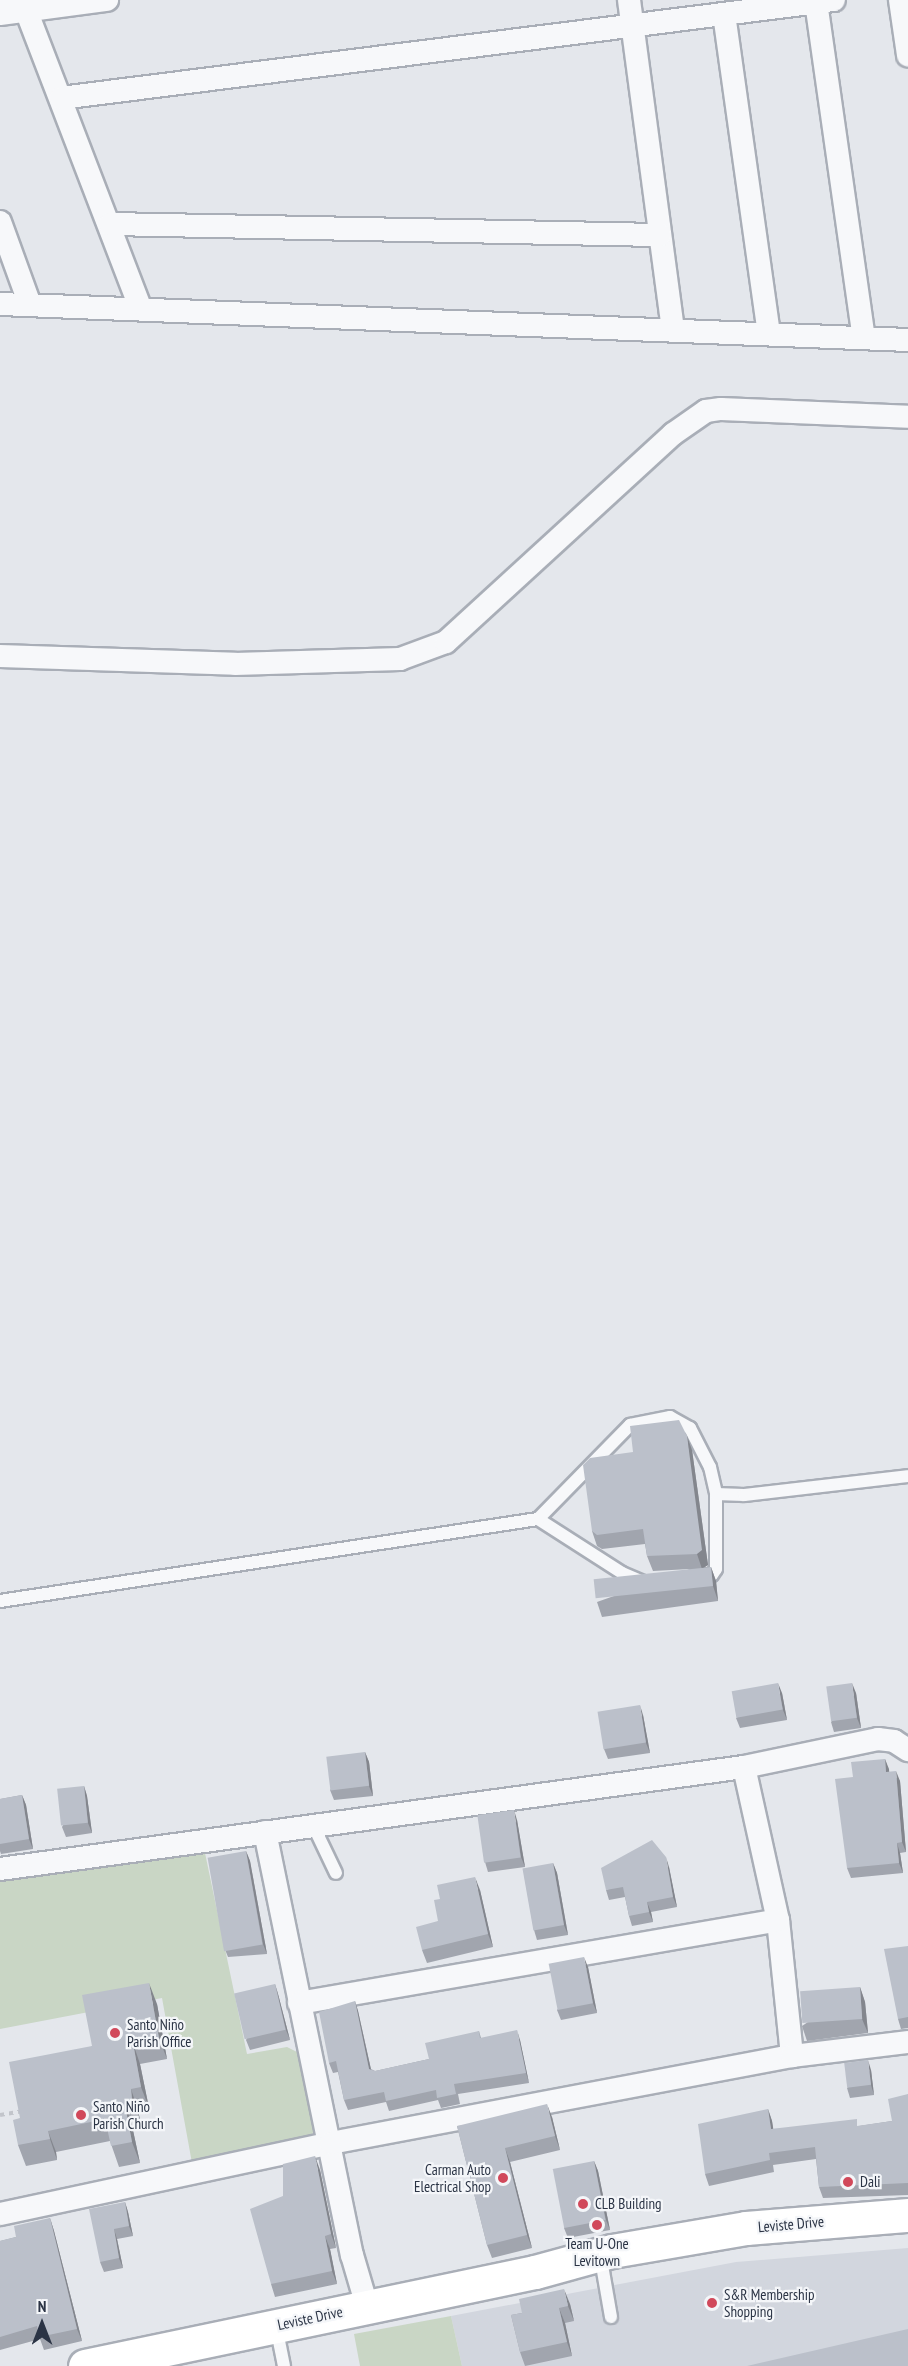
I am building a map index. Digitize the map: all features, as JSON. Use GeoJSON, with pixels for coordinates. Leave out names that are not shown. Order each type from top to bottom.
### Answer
{"type":"FeatureCollection","features":[{"type":"Feature","properties":{"kind":"main road","name":"Leviste Drive"},"geometry":{"type":"LineString","coordinates":[[85,2366],[757,2227],[908,2216]]}},
{"type":"Feature","properties":{"kind":"main road","name":"Leviste Drive"},"geometry":{"type":"LineString","coordinates":[[601,2259],[755,2240],[908,2229]]}},
{"type":"Feature","properties":{"kind":"street"},"geometry":{"type":"LineString","coordinates":[[0,14],[22,3],[107,0]]}},
{"type":"Feature","properties":{"kind":"street"},"geometry":{"type":"LineString","coordinates":[[629,0],[673,330]]}},
{"type":"Feature","properties":{"kind":"street"},"geometry":{"type":"LineString","coordinates":[[900,0],[908,55]]}},
{"type":"Feature","properties":{"kind":"street"},"geometry":{"type":"LineString","coordinates":[[61,98],[825,1],[864,338]]}},
{"type":"Feature","properties":{"kind":"street"},"geometry":{"type":"LineString","coordinates":[[22,3],[61,98],[141,309]]}},
{"type":"Feature","properties":{"kind":"street"},"geometry":{"type":"LineString","coordinates":[[724,14],[768,334]]}},
{"type":"Feature","properties":{"kind":"street"},"geometry":{"type":"LineString","coordinates":[[0,222],[30,305]]}},
{"type":"Feature","properties":{"kind":"street"},"geometry":{"type":"LineString","coordinates":[[110,224],[660,234]]}},
{"type":"Feature","properties":{"kind":"street"},"geometry":{"type":"LineString","coordinates":[[0,304],[908,340]]}},
{"type":"Feature","properties":{"kind":"street"},"geometry":{"type":"LineString","coordinates":[[0,656],[235,664],[400,659],[446,642],[673,434],[706,411],[721,409],[908,417]]}},
{"type":"Feature","properties":{"kind":"street"},"geometry":{"type":"LineString","coordinates":[[0,1869],[744,1767],[878,1739],[894,1741],[908,1750]]}},
{"type":"Feature","properties":{"kind":"street"},"geometry":{"type":"LineString","coordinates":[[744,1767],[778,1920],[792,2056]]}},
{"type":"Feature","properties":{"kind":"street"},"geometry":{"type":"LineString","coordinates":[[265,1832],[299,2002],[331,2143],[352,2255],[367,2306]]}},
{"type":"Feature","properties":{"kind":"street"},"geometry":{"type":"LineString","coordinates":[[299,2002],[778,1920]]}},
{"type":"Feature","properties":{"kind":"street"},"geometry":{"type":"LineString","coordinates":[[0,2214],[331,2143],[792,2056],[908,2042]]}},
{"type":"Feature","properties":{"kind":"lane"},"geometry":{"type":"LineString","coordinates":[[0,1601],[538,1519],[630,1425],[670,1417],[680,1419],[690,1428],[710,1467],[716,1494],[716,1569],[705,1577],[685,1579]]}},
{"type":"Feature","properties":{"kind":"lane"},"geometry":{"type":"LineString","coordinates":[[716,1494],[908,1476]]}},
{"type":"Feature","properties":{"kind":"lane"},"geometry":{"type":"LineString","coordinates":[[538,1519],[622,1574],[645,1583],[655,1582]]}},
{"type":"Feature","properties":{"kind":"lane"},"geometry":{"type":"LineString","coordinates":[[313,1825],[336,1874]]}},
{"type":"Feature","properties":{"kind":"lane"},"geometry":{"type":"LineString","coordinates":[[601,2259],[611,2317]]}},
{"type":"Feature","properties":{"kind":"lane"},"geometry":{"type":"LineString","coordinates":[[276,2325],[284,2366]]}},
{"type":"Feature","properties":{"kind":"path"},"geometry":{"type":"LineString","coordinates":[[0,2115],[22,2111]]}},
{"type":"Feature","properties":{"kind":"shaded area","name":"S&R Membership Shopping"},"geometry":{"type":"Polygon","coordinates":[[[908,2248],[908,2366],[462,2366],[451,2316],[736,2262],[908,2248]]]}},
{"type":"Feature","properties":{"kind":"green space"},"geometry":{"type":"Polygon","coordinates":[[[201,1850],[205,1853],[247,2054],[287,2047],[299,2053],[316,2127],[310,2138],[192,2163],[162,1998],[0,2029],[0,1878],[201,1850]]]}},
{"type":"Feature","properties":{"kind":"green space"},"geometry":{"type":"Polygon","coordinates":[[[451,2316],[462,2366],[360,2366],[354,2334],[451,2316]]]}},
{"type":"Feature","properties":{"kind":"building"},"geometry":{"type":"Polygon","coordinates":[[[679,1420],[687,1436],[702,1550],[697,1554],[647,1556],[643,1529],[597,1535],[592,1531],[583,1465],[590,1458],[633,1452],[630,1426],[679,1420]]]}},
{"type":"Feature","properties":{"kind":"building"},"geometry":{"type":"Polygon","coordinates":[[[711,1567],[713,1586],[596,1598],[594,1579],[711,1567]]]}},
{"type":"Feature","properties":{"kind":"building"},"geometry":{"type":"Polygon","coordinates":[[[778,1683],[783,1710],[736,1718],[732,1691],[778,1683]]]}},
{"type":"Feature","properties":{"kind":"building"},"geometry":{"type":"Polygon","coordinates":[[[852,1683],[857,1718],[831,1721],[826,1687],[852,1683]]]}},
{"type":"Feature","properties":{"kind":"building"},"geometry":{"type":"Polygon","coordinates":[[[640,1705],[646,1743],[603,1749],[598,1712],[640,1705]]]}},
{"type":"Feature","properties":{"kind":"building"},"geometry":{"type":"Polygon","coordinates":[[[365,1752],[369,1786],[330,1790],[326,1757],[365,1752]]]}},
{"type":"Feature","properties":{"kind":"building"},"geometry":{"type":"Polygon","coordinates":[[[885,1759],[886,1772],[896,1771],[902,1842],[897,1843],[899,1863],[847,1868],[835,1779],[853,1777],[851,1762],[885,1759]]]}},
{"type":"Feature","properties":{"kind":"building"},"geometry":{"type":"Polygon","coordinates":[[[84,1786],[88,1823],[61,1826],[57,1789],[84,1786]]]}},
{"type":"Feature","properties":{"kind":"building"},"geometry":{"type":"Polygon","coordinates":[[[22,1795],[29,1839],[0,1844],[0,1799],[22,1795]]]}},
{"type":"Feature","properties":{"kind":"building"},"geometry":{"type":"Polygon","coordinates":[[[514,1810],[521,1858],[484,1863],[477,1815],[514,1810]]]}},
{"type":"Feature","properties":{"kind":"building"},"geometry":{"type":"Polygon","coordinates":[[[652,1840],[666,1857],[673,1897],[647,1902],[649,1912],[629,1916],[623,1887],[606,1890],[601,1868],[652,1840]]]}},
{"type":"Feature","properties":{"kind":"building"},"geometry":{"type":"Polygon","coordinates":[[[246,1851],[262,1945],[224,1951],[208,1858],[246,1851]]]}},
{"type":"Feature","properties":{"kind":"building"},"geometry":{"type":"Polygon","coordinates":[[[553,1863],[564,1925],[533,1930],[522,1868],[553,1863]]]}},
{"type":"Feature","properties":{"kind":"building"},"geometry":{"type":"Polygon","coordinates":[[[475,1877],[488,1934],[422,1950],[416,1927],[438,1921],[434,1900],[440,1899],[437,1885],[475,1877]]]}},
{"type":"Feature","properties":{"kind":"building"},"geometry":{"type":"Polygon","coordinates":[[[908,1946],[908,2017],[898,2019],[884,1949],[908,1946]]]}},
{"type":"Feature","properties":{"kind":"building"},"geometry":{"type":"Polygon","coordinates":[[[584,1957],[593,2003],[558,2010],[549,1964],[584,1957]]]}},
{"type":"Feature","properties":{"kind":"building"},"geometry":{"type":"Polygon","coordinates":[[[149,1983],[159,2038],[133,2043],[141,2087],[131,2089],[132,2099],[124,2100],[132,2142],[111,2146],[105,2119],[48,2131],[50,2139],[18,2145],[13,2120],[20,2118],[9,2062],[92,2046],[82,1995],[149,1983]]]}},
{"type":"Feature","properties":{"kind":"building"},"geometry":{"type":"Polygon","coordinates":[[[275,1984],[286,2030],[245,2039],[234,1993],[275,1984]]]}},
{"type":"Feature","properties":{"kind":"building"},"geometry":{"type":"Polygon","coordinates":[[[860,1987],[862,2019],[802,2023],[800,1991],[860,1987]]]}},
{"type":"Feature","properties":{"kind":"building"},"geometry":{"type":"Polygon","coordinates":[[[355,2001],[369,2069],[375,2071],[429,2059],[425,2043],[479,2031],[480,2038],[517,2030],[526,2073],[454,2084],[456,2094],[437,2098],[436,2090],[386,2101],[384,2092],[344,2100],[336,2061],[329,2063],[319,2012],[355,2001]]]}},
{"type":"Feature","properties":{"kind":"building"},"geometry":{"type":"Polygon","coordinates":[[[868,2060],[871,2085],[847,2088],[844,2063],[868,2060]]]}},
{"type":"Feature","properties":{"kind":"building"},"geometry":{"type":"Polygon","coordinates":[[[908,2094],[908,2183],[819,2187],[815,2147],[769,2153],[770,2160],[705,2174],[698,2124],[768,2109],[771,2129],[857,2119],[857,2126],[892,2121],[888,2099],[908,2094]]]}},
{"type":"Feature","properties":{"kind":"building"},"geometry":{"type":"Polygon","coordinates":[[[547,2104],[555,2136],[505,2148],[527,2235],[487,2245],[457,2126],[547,2104]]]}},
{"type":"Feature","properties":{"kind":"building"},"geometry":{"type":"Polygon","coordinates":[[[315,2156],[331,2234],[325,2236],[332,2271],[271,2284],[250,2209],[283,2196],[283,2164],[315,2156]]]}},
{"type":"Feature","properties":{"kind":"building","name":"CLB Building"},"geometry":{"type":"Polygon","coordinates":[[[594,2161],[605,2220],[564,2228],[553,2169],[594,2161]]]}},
{"type":"Feature","properties":{"kind":"building"},"geometry":{"type":"Polygon","coordinates":[[[125,2202],[129,2226],[114,2229],[119,2258],[100,2262],[89,2209],[125,2202]]]}},
{"type":"Feature","properties":{"kind":"building"},"geometry":{"type":"Polygon","coordinates":[[[50,2218],[77,2329],[39,2337],[37,2326],[0,2337],[0,2241],[16,2237],[14,2226],[50,2218]]]}},
{"type":"Feature","properties":{"kind":"building"},"geometry":{"type":"Polygon","coordinates":[[[564,2289],[568,2306],[559,2308],[567,2342],[520,2352],[511,2315],[522,2313],[519,2299],[564,2289]]]}},
{"type":"Feature","properties":{"kind":"building"},"geometry":{"type":"Polygon","coordinates":[[[908,2329],[908,2366],[747,2366],[908,2329]]]}},
{"type":"Feature","properties":{"kind":"place","name":"Santo Niño Parish Office"},"geometry":{"type":"Point","coordinates":[115,2033]}},
{"type":"Feature","properties":{"kind":"place","name":"Santo Niño Parish Church"},"geometry":{"type":"Point","coordinates":[81,2115]}},
{"type":"Feature","properties":{"kind":"place","name":"Carman Auto Electrical Shop"},"geometry":{"type":"Point","coordinates":[503,2178]}},
{"type":"Feature","properties":{"kind":"place","name":"Dali"},"geometry":{"type":"Point","coordinates":[848,2182]}},
{"type":"Feature","properties":{"kind":"place","name":"CLB Building"},"geometry":{"type":"Point","coordinates":[583,2204]}},
{"type":"Feature","properties":{"kind":"place","name":"Team U-One Levitown"},"geometry":{"type":"Point","coordinates":[597,2225]}},
{"type":"Feature","properties":{"kind":"place","name":"S&R Membership Shopping"},"geometry":{"type":"Point","coordinates":[712,2303]}}]}
